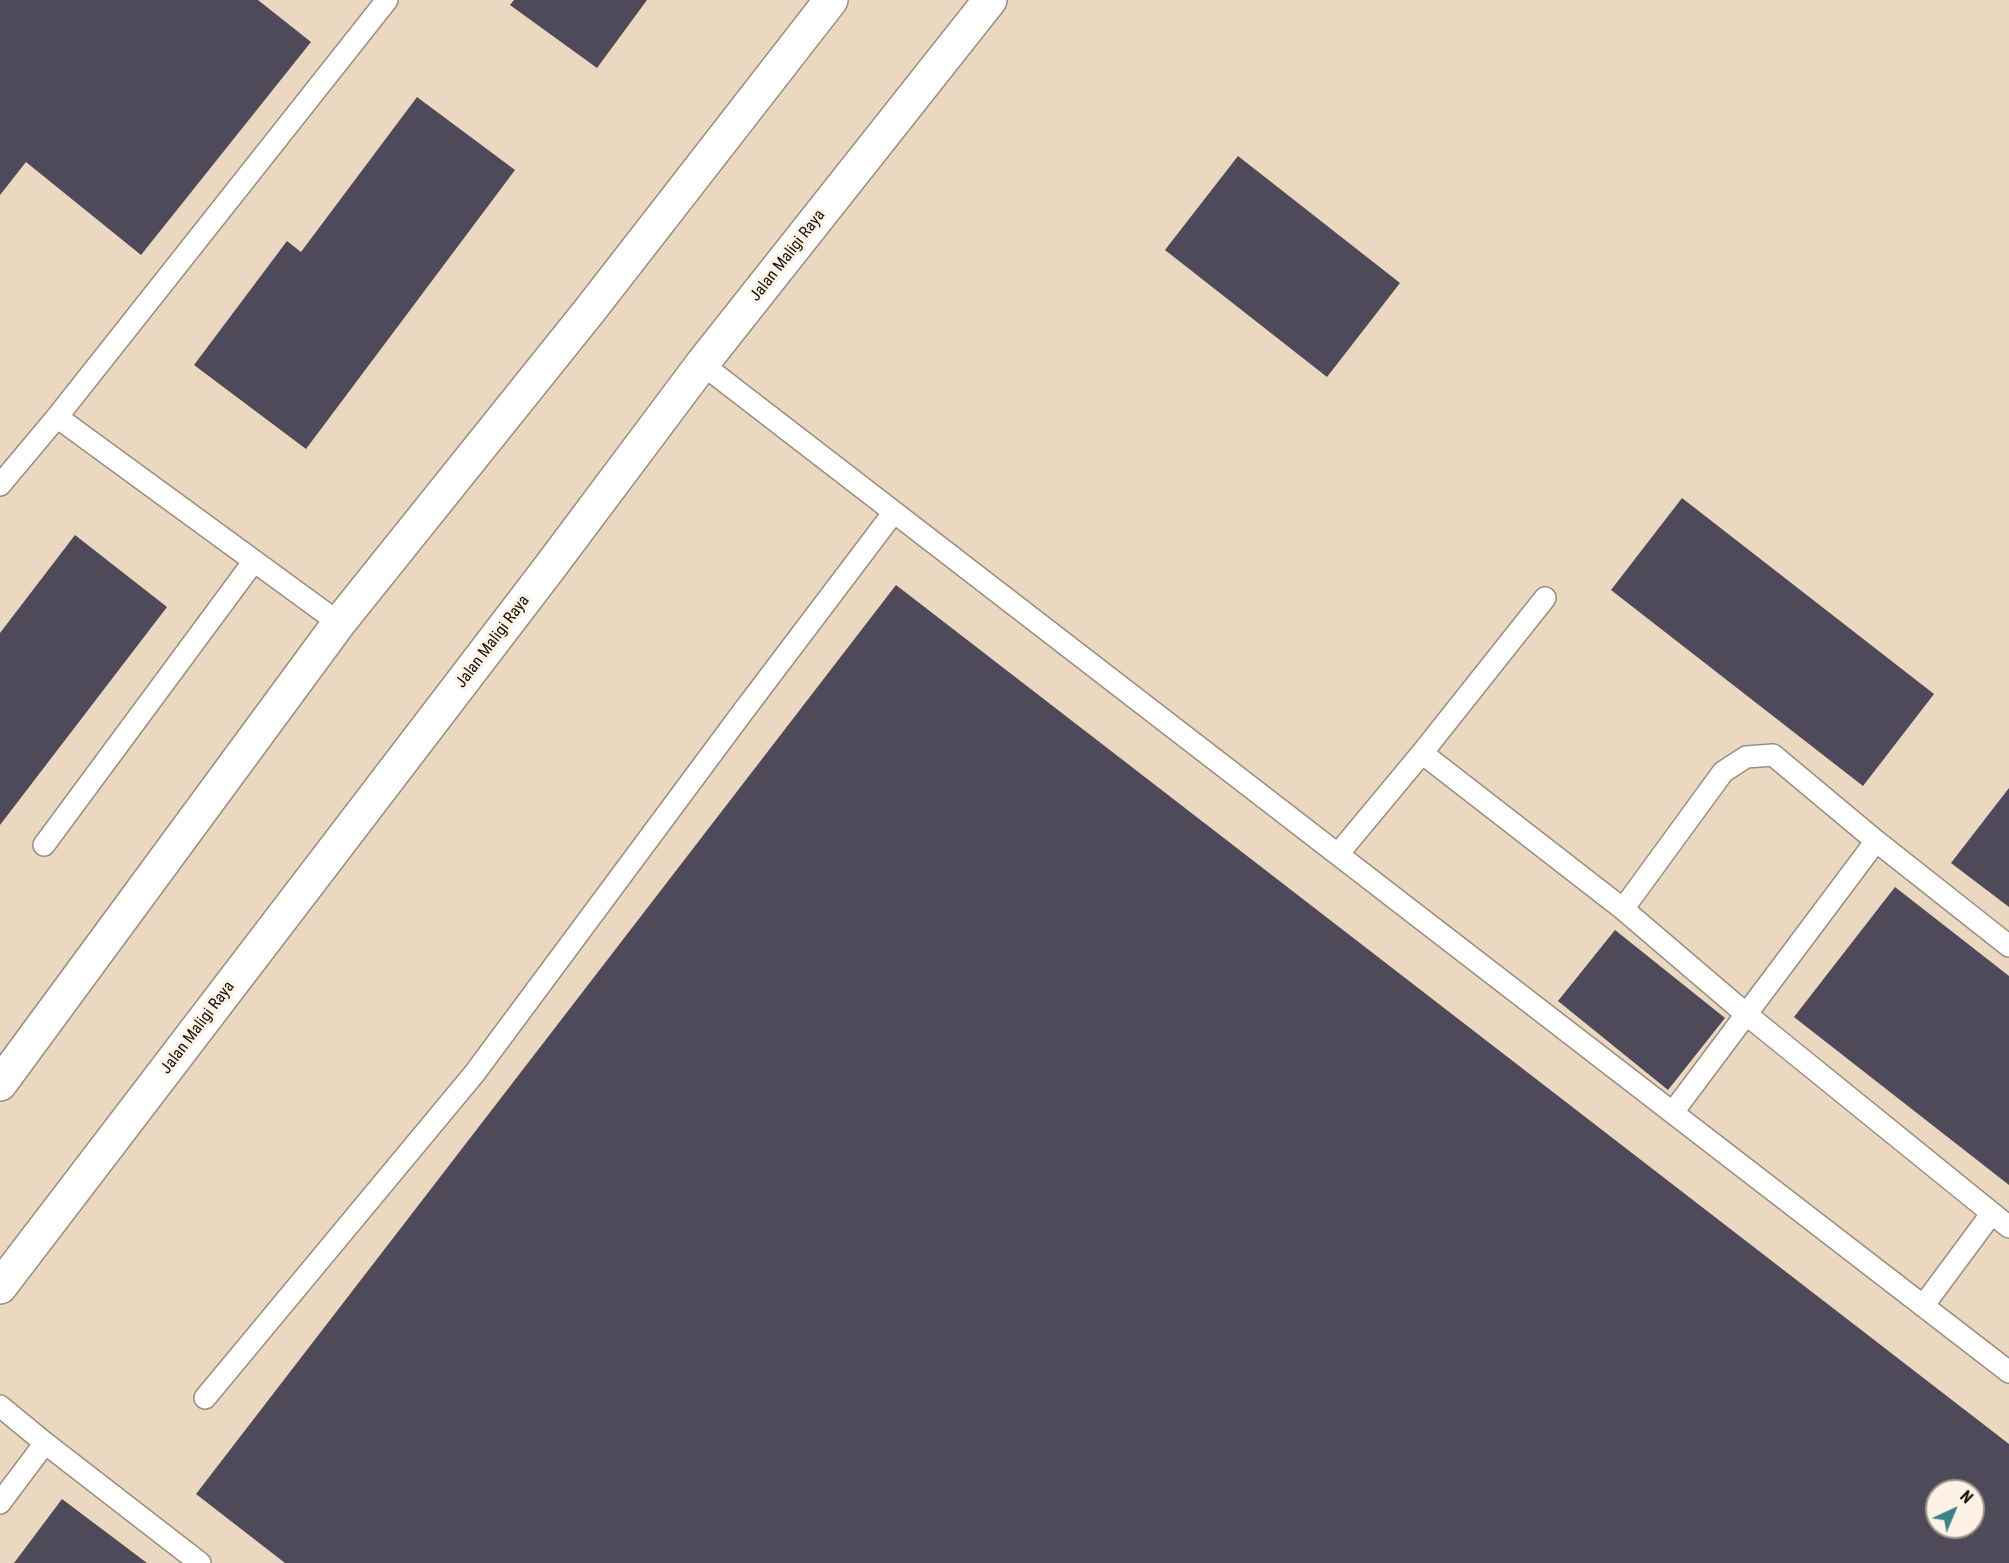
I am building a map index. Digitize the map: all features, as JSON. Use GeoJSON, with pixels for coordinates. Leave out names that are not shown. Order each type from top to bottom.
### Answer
{"type":"FeatureCollection","features":[{"type":"Feature","properties":{"kind":"street"},"geometry":{"type":"LineString","coordinates":[[0,1084],[339,622],[582,319],[831,0]]}},
{"type":"Feature","properties":{"kind":"street","name":"Jalan Maligi Raya"},"geometry":{"type":"LineString","coordinates":[[0,1287],[550,567],[702,364],[990,0]]}},
{"type":"Feature","properties":{"kind":"lane"},"geometry":{"type":"LineString","coordinates":[[0,485],[57,417],[387,0]]}},
{"type":"Feature","properties":{"kind":"lane"},"geometry":{"type":"LineString","coordinates":[[702,364],[2009,1372]]}},
{"type":"Feature","properties":{"kind":"lane"},"geometry":{"type":"LineString","coordinates":[[57,417],[339,622]]}},
{"type":"Feature","properties":{"kind":"lane"},"geometry":{"type":"LineString","coordinates":[[205,1398],[474,1074],[894,512]]}},
{"type":"Feature","properties":{"kind":"lane"},"geometry":{"type":"LineString","coordinates":[[44,845],[254,561]]}},
{"type":"Feature","properties":{"kind":"lane"},"geometry":{"type":"LineString","coordinates":[[1338,854],[1422,753],[1545,598]]}},
{"type":"Feature","properties":{"kind":"lane"},"geometry":{"type":"LineString","coordinates":[[1422,753],[1623,909],[1746,1014],[2009,1227]]}},
{"type":"Feature","properties":{"kind":"lane"},"geometry":{"type":"LineString","coordinates":[[1623,909],[1723,772],[1746,757],[1773,756],[2009,946]]}},
{"type":"Feature","properties":{"kind":"lane"},"geometry":{"type":"LineString","coordinates":[[1673,1112],[1876,841]]}},
{"type":"Feature","properties":{"kind":"lane"},"geometry":{"type":"LineString","coordinates":[[1923,1306],[1992,1213]]}},
{"type":"Feature","properties":{"kind":"lane"},"geometry":{"type":"LineString","coordinates":[[0,1406],[200,1563]]}},
{"type":"Feature","properties":{"kind":"lane"},"geometry":{"type":"LineString","coordinates":[[0,1503],[45,1443]]}},
{"type":"Feature","properties":{"kind":"shaded area"},"geometry":{"type":"Polygon","coordinates":[[[0,0],[2009,0],[2009,1563],[0,1563],[0,0]]]}},
{"type":"Feature","properties":{"kind":"building"},"geometry":{"type":"Polygon","coordinates":[[[0,0],[258,0],[311,42],[141,255],[26,162],[0,195],[0,0]]]}},
{"type":"Feature","properties":{"kind":"building"},"geometry":{"type":"Polygon","coordinates":[[[514,0],[647,0],[597,68],[510,5],[514,0]]]}},
{"type":"Feature","properties":{"kind":"building"},"geometry":{"type":"Polygon","coordinates":[[[417,97],[515,170],[306,449],[194,365],[287,241],[301,252],[417,97]]]}},
{"type":"Feature","properties":{"kind":"building"},"geometry":{"type":"Polygon","coordinates":[[[1238,156],[1400,283],[1327,377],[1165,250],[1238,156]]]}},
{"type":"Feature","properties":{"kind":"building"},"geometry":{"type":"Polygon","coordinates":[[[1682,498],[1934,694],[1863,786],[1611,590],[1682,498]]]}},
{"type":"Feature","properties":{"kind":"building"},"geometry":{"type":"Polygon","coordinates":[[[75,535],[167,607],[0,825],[0,633],[75,535]]]}},
{"type":"Feature","properties":{"kind":"building"},"geometry":{"type":"Polygon","coordinates":[[[896,585],[2009,1444],[2009,1563],[285,1563],[196,1494],[896,585]]]}},
{"type":"Feature","properties":{"kind":"building"},"geometry":{"type":"Polygon","coordinates":[[[2009,788],[2009,907],[1951,863],[2009,788]]]}},
{"type":"Feature","properties":{"kind":"building"},"geometry":{"type":"Polygon","coordinates":[[[1895,887],[2009,976],[2009,1185],[1794,1017],[1895,887]]]}},
{"type":"Feature","properties":{"kind":"building"},"geometry":{"type":"Polygon","coordinates":[[[1615,930],[1725,1018],[1668,1090],[1558,1001],[1615,930]]]}},
{"type":"Feature","properties":{"kind":"building"},"geometry":{"type":"Polygon","coordinates":[[[62,1499],[147,1563],[14,1563],[62,1499]]]}}]}
